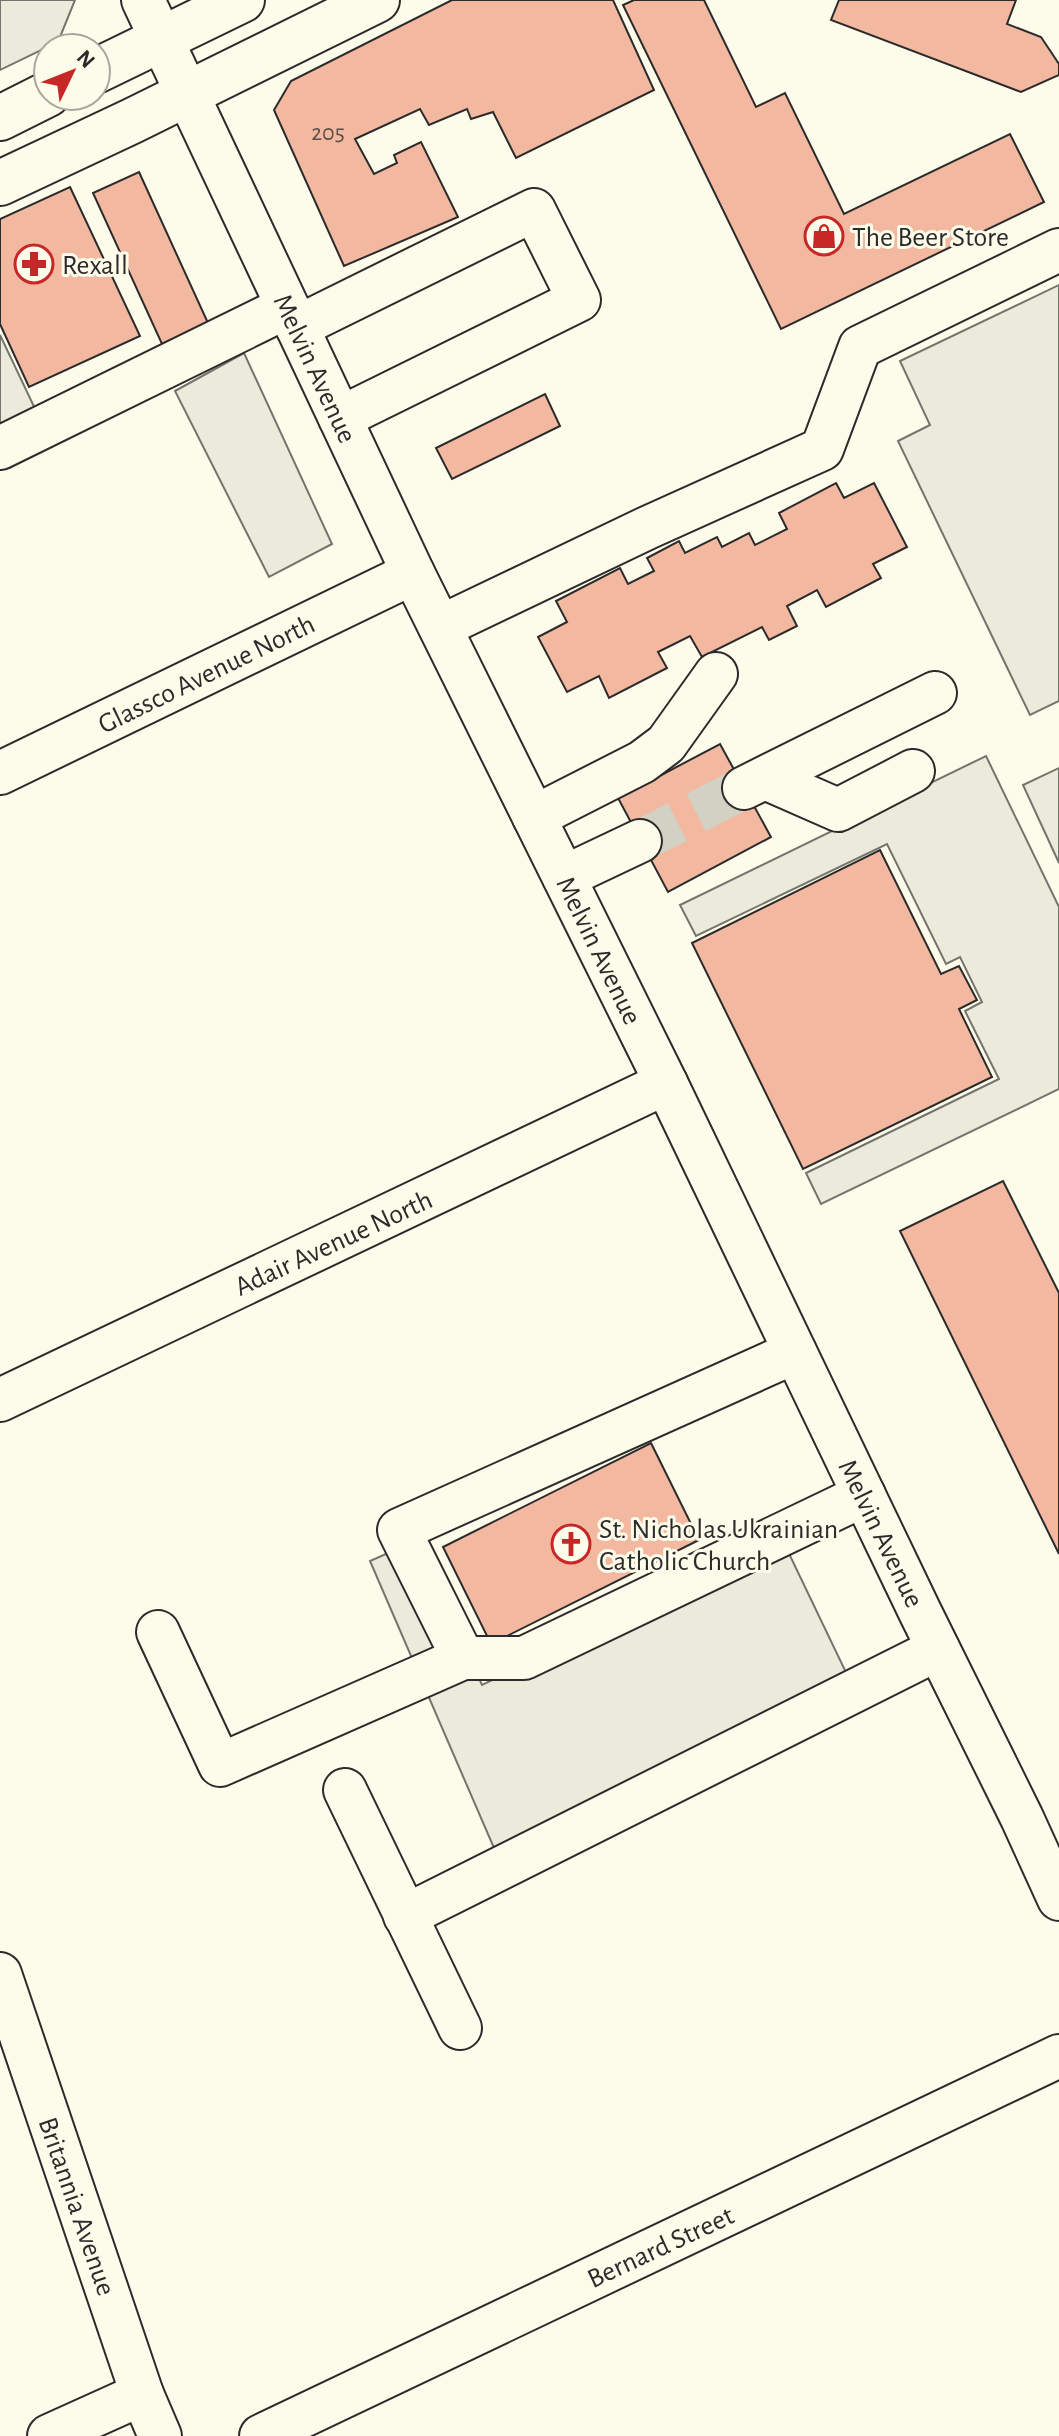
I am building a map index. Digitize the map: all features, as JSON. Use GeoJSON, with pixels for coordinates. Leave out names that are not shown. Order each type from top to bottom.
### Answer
{"type":"FeatureCollection","features":[{"type":"Feature","properties":{"kind":"main road"},"geometry":{"type":"LineString","coordinates":[[112,63],[242,0]]}},
{"type":"Feature","properties":{"kind":"main road"},"geometry":{"type":"LineString","coordinates":[[0,183],[377,0]]}},
{"type":"Feature","properties":{"kind":"main road"},"geometry":{"type":"LineString","coordinates":[[0,118],[32,102]]}},
{"type":"Feature","properties":{"kind":"street","name":"Melvin Avenue"},"geometry":{"type":"LineString","coordinates":[[143,0],[413,573],[666,1083],[1059,1899]]}},
{"type":"Feature","properties":{"kind":"street"},"geometry":{"type":"LineString","coordinates":[[0,448],[534,210],[579,300],[340,418]]}},
{"type":"Feature","properties":{"kind":"street"},"geometry":{"type":"LineString","coordinates":[[440,627],[822,449],[860,347],[1059,250]]}},
{"type":"Feature","properties":{"kind":"street","name":"Glassco Avenue North"},"geometry":{"type":"LineString","coordinates":[[0,773],[413,573]]}},
{"type":"Feature","properties":{"kind":"street"},"geometry":{"type":"LineString","coordinates":[[534,817],[642,762],[666,744],[716,674]]}},
{"type":"Feature","properties":{"kind":"street"},"geometry":{"type":"LineString","coordinates":[[913,771],[838,810],[754,783],[935,693]]}},
{"type":"Feature","properties":{"kind":"street"},"geometry":{"type":"LineString","coordinates":[[564,877],[640,841]]}},
{"type":"Feature","properties":{"kind":"street","name":"Adair Avenue North"},"geometry":{"type":"LineString","coordinates":[[0,1400],[666,1083]]}},
{"type":"Feature","properties":{"kind":"street"},"geometry":{"type":"LineString","coordinates":[[463,1658],[399,1530],[795,1352]]}},
{"type":"Feature","properties":{"kind":"street"},"geometry":{"type":"LineString","coordinates":[[158,1632],[220,1765],[463,1658],[524,1658],[864,1495]]}},
{"type":"Feature","properties":{"kind":"street"},"geometry":{"type":"LineString","coordinates":[[405,1916],[938,1649]]}},
{"type":"Feature","properties":{"kind":"street"},"geometry":{"type":"LineString","coordinates":[[345,1790],[460,2028]]}},
{"type":"Feature","properties":{"kind":"street","name":"Britannia Avenue"},"geometry":{"type":"LineString","coordinates":[[0,1974],[142,2394],[160,2436]]}},
{"type":"Feature","properties":{"kind":"street","name":"Bernard Street"},"geometry":{"type":"LineString","coordinates":[[261,2436],[1059,2056]]}},
{"type":"Feature","properties":{"kind":"street"},"geometry":{"type":"LineString","coordinates":[[49,2436],[142,2394]]}},
{"type":"Feature","properties":{"kind":"shaded area"},"geometry":{"type":"Polygon","coordinates":[[[0,0],[75,0],[62,32],[32,32],[32,55],[0,70],[0,0]]]}},
{"type":"Feature","properties":{"kind":"shaded area"},"geometry":{"type":"Polygon","coordinates":[[[1059,285],[1059,701],[1030,715],[898,441],[930,425],[900,361],[1059,285]]]}},
{"type":"Feature","properties":{"kind":"shaded area"},"geometry":{"type":"Polygon","coordinates":[[[0,335],[38,415],[0,432],[0,335]]]}},
{"type":"Feature","properties":{"kind":"shaded area"},"geometry":{"type":"Polygon","coordinates":[[[244,353],[332,544],[269,577],[175,391],[244,353]]]}},
{"type":"Feature","properties":{"kind":"shaded area"},"geometry":{"type":"Polygon","coordinates":[[[986,756],[1059,907],[1059,1089],[821,1204],[806,1173],[999,1079],[965,1011],[982,1002],[960,957],[946,964],[887,844],[696,936],[680,905],[986,756]]]}},
{"type":"Feature","properties":{"kind":"shaded area"},"geometry":{"type":"Polygon","coordinates":[[[1059,768],[1059,863],[1023,785],[1059,768]]]}},
{"type":"Feature","properties":{"kind":"shaded area"},"geometry":{"type":"Polygon","coordinates":[[[415,1541],[482,1685],[783,1541],[853,1687],[497,1855],[370,1561],[415,1541]]]}},
{"type":"Feature","properties":{"kind":"building"},"geometry":{"type":"Polygon","coordinates":[[[452,0],[613,0],[654,90],[516,158],[493,112],[471,119],[467,109],[429,125],[420,109],[355,139],[374,174],[397,163],[394,155],[421,142],[458,217],[344,266],[274,110],[291,81],[452,0]]]}},
{"type":"Feature","properties":{"kind":"building"},"geometry":{"type":"Polygon","coordinates":[[[634,0],[704,0],[756,107],[785,93],[844,214],[1010,134],[1044,202],[781,329],[623,5],[634,0]]]}},
{"type":"Feature","properties":{"kind":"building"},"geometry":{"type":"Polygon","coordinates":[[[839,0],[1016,0],[1007,24],[1041,37],[1059,64],[1059,75],[1021,92],[831,20],[839,0]]]}},
{"type":"Feature","properties":{"kind":"building"},"geometry":{"type":"Polygon","coordinates":[[[139,172],[208,323],[162,344],[93,193],[139,172]]]}},
{"type":"Feature","properties":{"kind":"building"},"geometry":{"type":"Polygon","coordinates":[[[70,187],[140,336],[29,387],[0,324],[0,219],[70,187]]]}},
{"type":"Feature","properties":{"kind":"building"},"geometry":{"type":"Polygon","coordinates":[[[545,394],[560,426],[452,479],[436,448],[545,394]]]}},
{"type":"Feature","properties":{"kind":"building"},"geometry":{"type":"Polygon","coordinates":[[[836,483],[844,498],[874,483],[907,547],[873,564],[881,578],[826,607],[817,590],[787,606],[797,626],[769,640],[762,627],[702,657],[690,636],[658,652],[667,668],[609,698],[599,676],[567,692],[538,637],[567,622],[556,601],[620,568],[628,584],[654,571],[647,558],[679,541],[685,553],[717,537],[722,547],[749,533],[755,545],[787,529],[779,513],[836,483]]]}},
{"type":"Feature","properties":{"kind":"building"},"geometry":{"type":"Polygon","coordinates":[[[720,744],[771,837],[668,892],[618,798],[720,744]]]}},
{"type":"Feature","properties":{"kind":"building"},"geometry":{"type":"Polygon","coordinates":[[[880,850],[941,974],[959,966],[977,1000],[959,1009],[992,1077],[803,1169],[692,943],[880,850]]]}},
{"type":"Feature","properties":{"kind":"building"},"geometry":{"type":"Polygon","coordinates":[[[1003,1181],[1059,1293],[1059,1554],[900,1231],[1003,1181]]]}},
{"type":"Feature","properties":{"kind":"building","name":"St. Nicholas Ukrainian Catholic Church"},"geometry":{"type":"Polygon","coordinates":[[[651,1443],[699,1540],[491,1644],[443,1547],[651,1443]]]}},
{"type":"Feature","properties":{"kind":"tunnel"},"geometry":{"type":"LineString","coordinates":[[640,841],[744,788]]}},
{"type":"Feature","properties":{"kind":"place","name":"The Beer Store"},"geometry":{"type":"Point","coordinates":[824,236]}},
{"type":"Feature","properties":{"kind":"place","name":"Rexall"},"geometry":{"type":"Point","coordinates":[34,264]}},
{"type":"Feature","properties":{"kind":"place","name":"St. Nicholas Ukrainian Catholic Church"},"geometry":{"type":"Point","coordinates":[571,1544]}}]}
